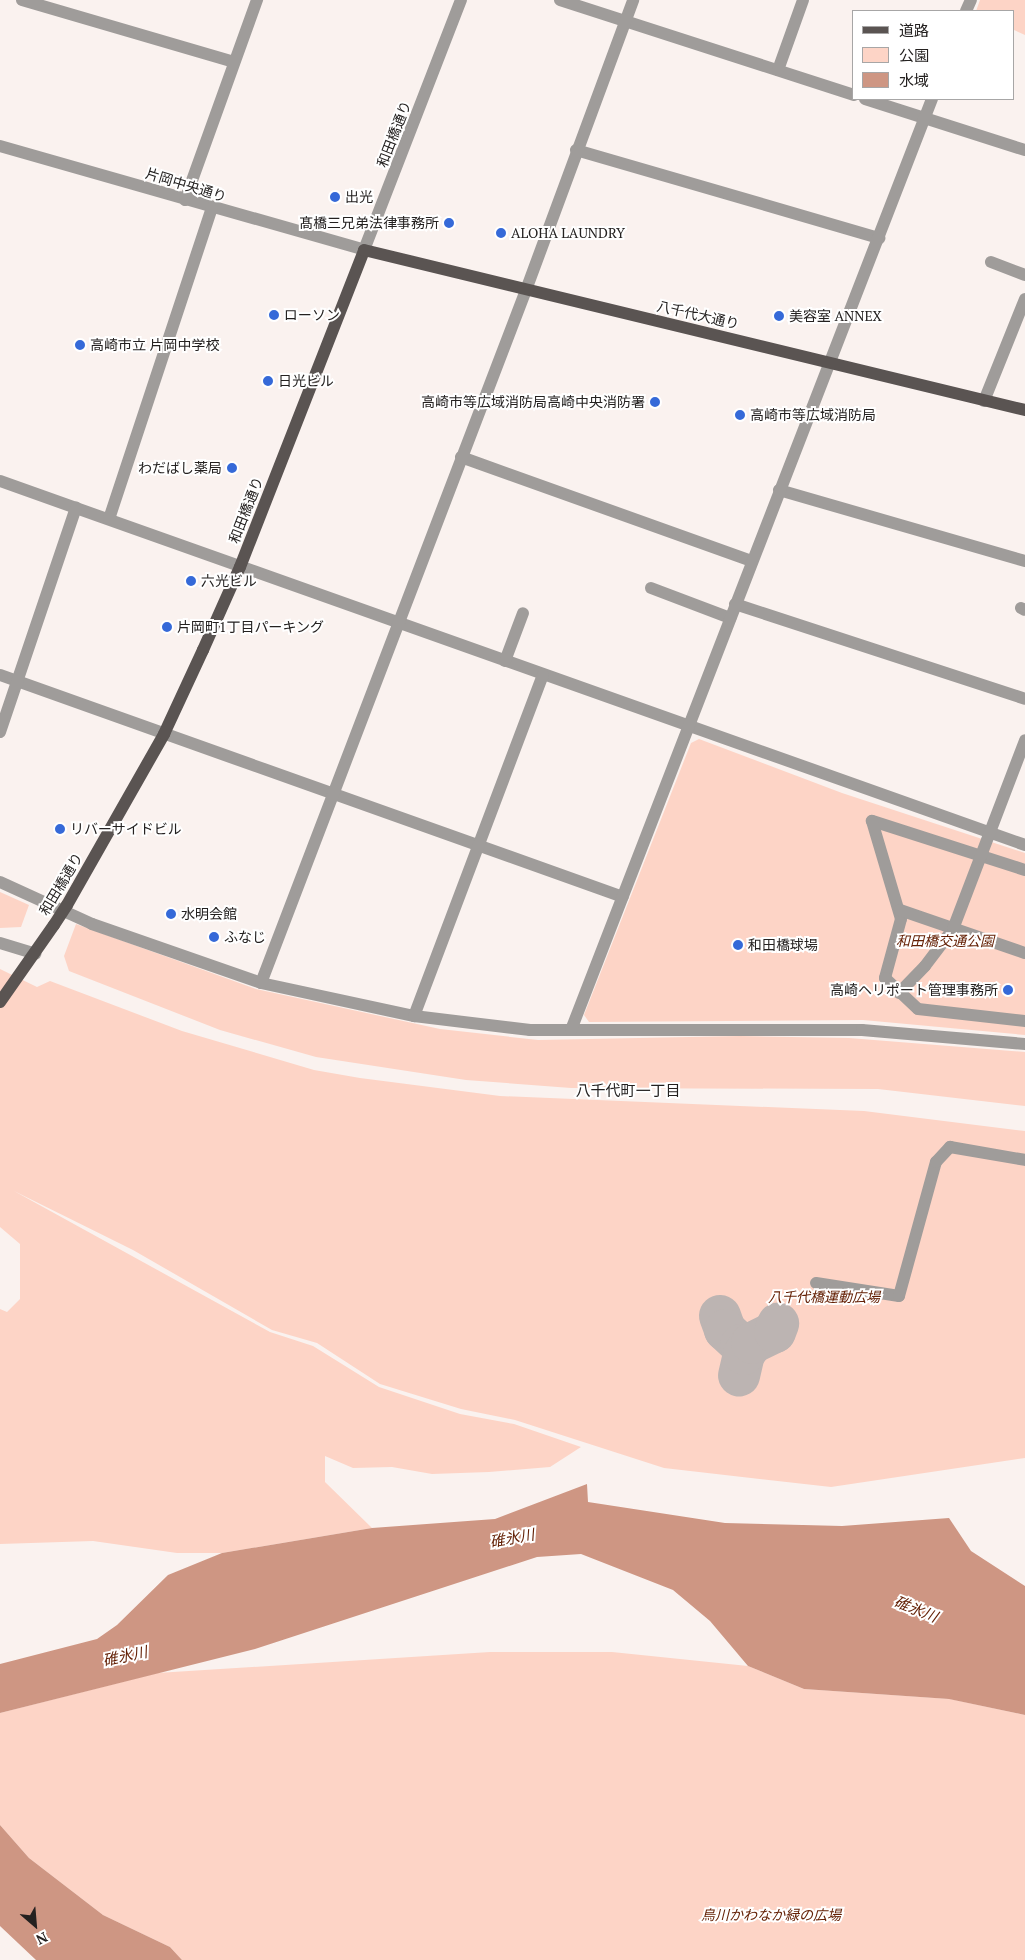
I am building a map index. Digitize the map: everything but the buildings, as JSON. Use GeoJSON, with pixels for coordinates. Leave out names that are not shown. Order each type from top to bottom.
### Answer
{"type":"FeatureCollection","features":[{"type":"Feature","properties":{"kind":"main road","name":"八千代大通り"},"geometry":{"type":"LineString","coordinates":[[364,250],[1025,410]]}},
{"type":"Feature","properties":{"kind":"main road","name":"和田橋通り"},"geometry":{"type":"LineString","coordinates":[[0,1002],[25,964],[35,954],[67,905],[164,734],[240,567],[364,250]]}},
{"type":"Feature","properties":{"kind":"street"},"geometry":{"type":"LineString","coordinates":[[22,0],[234,62]]}},
{"type":"Feature","properties":{"kind":"street"},"geometry":{"type":"LineString","coordinates":[[185,200],[257,0]]}},
{"type":"Feature","properties":{"kind":"street","name":"和田橋通り"},"geometry":{"type":"LineString","coordinates":[[364,250],[461,0]]}},
{"type":"Feature","properties":{"kind":"street"},"geometry":{"type":"LineString","coordinates":[[560,0],[852,94]]}},
{"type":"Feature","properties":{"kind":"street"},"geometry":{"type":"LineString","coordinates":[[261,983],[526,290],[576,150],[633,0]]}},
{"type":"Feature","properties":{"kind":"street"},"geometry":{"type":"LineString","coordinates":[[778,70],[803,0]]}},
{"type":"Feature","properties":{"kind":"street"},"geometry":{"type":"LineString","coordinates":[[868,100],[1025,150]]}},
{"type":"Feature","properties":{"kind":"street"},"geometry":{"type":"LineString","coordinates":[[571,1030],[828,362],[879,238],[932,100]]}},
{"type":"Feature","properties":{"kind":"street","name":"片岡中央通り"},"geometry":{"type":"LineString","coordinates":[[0,146],[364,250]]}},
{"type":"Feature","properties":{"kind":"street"},"geometry":{"type":"LineString","coordinates":[[576,150],[879,238]]}},
{"type":"Feature","properties":{"kind":"street"},"geometry":{"type":"LineString","coordinates":[[108,519],[212,208]]}},
{"type":"Feature","properties":{"kind":"street"},"geometry":{"type":"LineString","coordinates":[[991,262],[1025,275]]}},
{"type":"Feature","properties":{"kind":"street"},"geometry":{"type":"LineString","coordinates":[[984,401],[1025,299]]}},
{"type":"Feature","properties":{"kind":"street"},"geometry":{"type":"LineString","coordinates":[[461,457],[752,561]]}},
{"type":"Feature","properties":{"kind":"street"},"geometry":{"type":"LineString","coordinates":[[0,481],[989,834],[1025,845]]}},
{"type":"Feature","properties":{"kind":"street"},"geometry":{"type":"LineString","coordinates":[[779,490],[1025,561]]}},
{"type":"Feature","properties":{"kind":"street"},"geometry":{"type":"LineString","coordinates":[[0,732],[76,508]]}},
{"type":"Feature","properties":{"kind":"street"},"geometry":{"type":"LineString","coordinates":[[651,588],[730,618]]}},
{"type":"Feature","properties":{"kind":"street"},"geometry":{"type":"LineString","coordinates":[[735,604],[1025,699]]}},
{"type":"Feature","properties":{"kind":"street"},"geometry":{"type":"LineString","coordinates":[[505,661],[523,613]]}},
{"type":"Feature","properties":{"kind":"street"},"geometry":{"type":"LineString","coordinates":[[0,675],[623,897]]}},
{"type":"Feature","properties":{"kind":"street"},"geometry":{"type":"LineString","coordinates":[[414,1016],[543,675]]}},
{"type":"Feature","properties":{"kind":"street"},"geometry":{"type":"LineString","coordinates":[[899,993],[925,966],[953,929],[1024,748]]}},
{"type":"Feature","properties":{"kind":"street"},"geometry":{"type":"LineString","coordinates":[[1025,870],[981,858],[872,821],[900,910],[901,926],[885,974],[899,993],[918,1009],[1025,1021]]}},
{"type":"Feature","properties":{"kind":"street"},"geometry":{"type":"LineString","coordinates":[[0,882],[92,924],[261,983],[414,1016],[530,1030],[862,1030],[1025,1044]]}},
{"type":"Feature","properties":{"kind":"street"},"geometry":{"type":"LineString","coordinates":[[900,910],[1025,953]]}},
{"type":"Feature","properties":{"kind":"street"},"geometry":{"type":"LineString","coordinates":[[0,943],[35,954]]}},
{"type":"Feature","properties":{"kind":"street"},"geometry":{"type":"LineString","coordinates":[[816,1282],[899,1296],[936,1162],[950,1147],[1025,1160]]}},
{"type":"Feature","properties":{"kind":"green space"},"geometry":{"type":"Polygon","coordinates":[[[980,0],[1025,0],[1025,35],[1015,30],[1015,10],[976,10],[980,0]]]}},
{"type":"Feature","properties":{"kind":"green space","name":"和田橋球場"},"geometry":{"type":"Polygon","coordinates":[[[699,739],[842,793],[1025,853],[1025,1035],[863,1020],[589,1022],[584,1015],[691,743],[699,739]]]}},
{"type":"Feature","properties":{"kind":"green space"},"geometry":{"type":"Polygon","coordinates":[[[0,892],[29,905],[21,927],[0,928],[0,892]]]}},
{"type":"Feature","properties":{"kind":"green space"},"geometry":{"type":"Polygon","coordinates":[[[76,924],[256,989],[440,1029],[538,1040],[740,1036],[849,1038],[1025,1052],[1025,1106],[878,1089],[571,1088],[466,1080],[316,1057],[220,1030],[69,971],[64,956],[76,924]]]}},
{"type":"Feature","properties":{"kind":"green space","name":"八千代橋運動広場"},"geometry":{"type":"Polygon","coordinates":[[[0,969],[37,987],[50,981],[182,1031],[314,1070],[360,1078],[500,1096],[864,1111],[1025,1131],[1025,1458],[831,1487],[664,1468],[515,1420],[461,1409],[380,1384],[317,1343],[272,1330],[133,1250],[14,1191],[270,1332],[313,1346],[379,1387],[460,1414],[514,1424],[581,1447],[550,1467],[489,1472],[432,1474],[392,1467],[353,1468],[325,1456],[325,1482],[372,1528],[222,1553],[177,1553],[93,1541],[0,1544],[0,1309],[7,1312],[20,1299],[20,1244],[0,1227],[0,969]]]}},
{"type":"Feature","properties":{"kind":"green space","name":"烏川かわなか緑の広場"},"geometry":{"type":"Polygon","coordinates":[[[490,1652],[612,1652],[748,1666],[804,1689],[950,1699],[1025,1715],[1025,1960],[182,1960],[170,1947],[103,1915],[29,1858],[0,1825],[0,1713],[157,1673],[490,1652]]]}},
{"type":"Feature","properties":{"kind":"water","name":"碓氷川"},"geometry":{"type":"Polygon","coordinates":[[[587,1484],[588,1502],[725,1523],[842,1526],[949,1518],[971,1551],[1025,1586],[1025,1715],[949,1699],[804,1689],[748,1666],[710,1621],[673,1590],[581,1554],[537,1557],[255,1649],[0,1713],[0,1664],[97,1639],[117,1625],[168,1575],[222,1553],[372,1528],[495,1519],[587,1484]]]}},
{"type":"Feature","properties":{"kind":"water"},"geometry":{"type":"Polygon","coordinates":[[[0,1825],[29,1858],[103,1915],[170,1947],[182,1960],[36,1960],[0,1926],[0,1825]]]}},
{"type":"Feature","properties":{"kind":"taxiway"},"geometry":{"type":"LineString","coordinates":[[720,1316],[725,1330],[741,1345],[744,1354],[739,1375]]}},
{"type":"Feature","properties":{"kind":"taxiway"},"geometry":{"type":"LineString","coordinates":[[744,1354],[752,1343],[775,1332],[778,1324]]}},
{"type":"Feature","properties":{"kind":"place","name":"出光"},"geometry":{"type":"Point","coordinates":[335,197]}},
{"type":"Feature","properties":{"kind":"place","name":"髙橋三兄弟法律事務所"},"geometry":{"type":"Point","coordinates":[449,223]}},
{"type":"Feature","properties":{"kind":"place","name":"ALOHA LAUNDRY"},"geometry":{"type":"Point","coordinates":[501,233]}},
{"type":"Feature","properties":{"kind":"place","name":"ローソン"},"geometry":{"type":"Point","coordinates":[274,315]}},
{"type":"Feature","properties":{"kind":"place","name":"美容室 ANNEX"},"geometry":{"type":"Point","coordinates":[779,316]}},
{"type":"Feature","properties":{"kind":"place","name":"高崎市立 片岡中学校"},"geometry":{"type":"Point","coordinates":[80,345]}},
{"type":"Feature","properties":{"kind":"place","name":"日光ビル"},"geometry":{"type":"Point","coordinates":[268,381]}},
{"type":"Feature","properties":{"kind":"place","name":"高崎市等広域消防局高崎中央消防署"},"geometry":{"type":"Point","coordinates":[655,402]}},
{"type":"Feature","properties":{"kind":"place","name":"高崎市等広域消防局"},"geometry":{"type":"Point","coordinates":[740,415]}},
{"type":"Feature","properties":{"kind":"place","name":"わだばし薬局"},"geometry":{"type":"Point","coordinates":[232,468]}},
{"type":"Feature","properties":{"kind":"place","name":"六光ビル"},"geometry":{"type":"Point","coordinates":[191,581]}},
{"type":"Feature","properties":{"kind":"place","name":"片岡町1丁目パーキング"},"geometry":{"type":"Point","coordinates":[167,627]}},
{"type":"Feature","properties":{"kind":"place","name":"リバーサイドビル"},"geometry":{"type":"Point","coordinates":[60,829]}},
{"type":"Feature","properties":{"kind":"place","name":"水明会館"},"geometry":{"type":"Point","coordinates":[171,914]}},
{"type":"Feature","properties":{"kind":"place","name":"ふなじ"},"geometry":{"type":"Point","coordinates":[214,937]}},
{"type":"Feature","properties":{"kind":"place","name":"和田橋球場"},"geometry":{"type":"Point","coordinates":[738,945]}},
{"type":"Feature","properties":{"kind":"place","name":"高崎ヘリポート管理事務所"},"geometry":{"type":"Point","coordinates":[1008,990]}},
{"type":"Feature","properties":{"kind":"district","name":"八千代町一丁目"},"geometry":{"type":"Point","coordinates":[628,1091]}},
{"type":"Feature","properties":{"kind":"park label","name":"和田橋交通公園"},"geometry":{"type":"Point","coordinates":[945,941]}}]}
